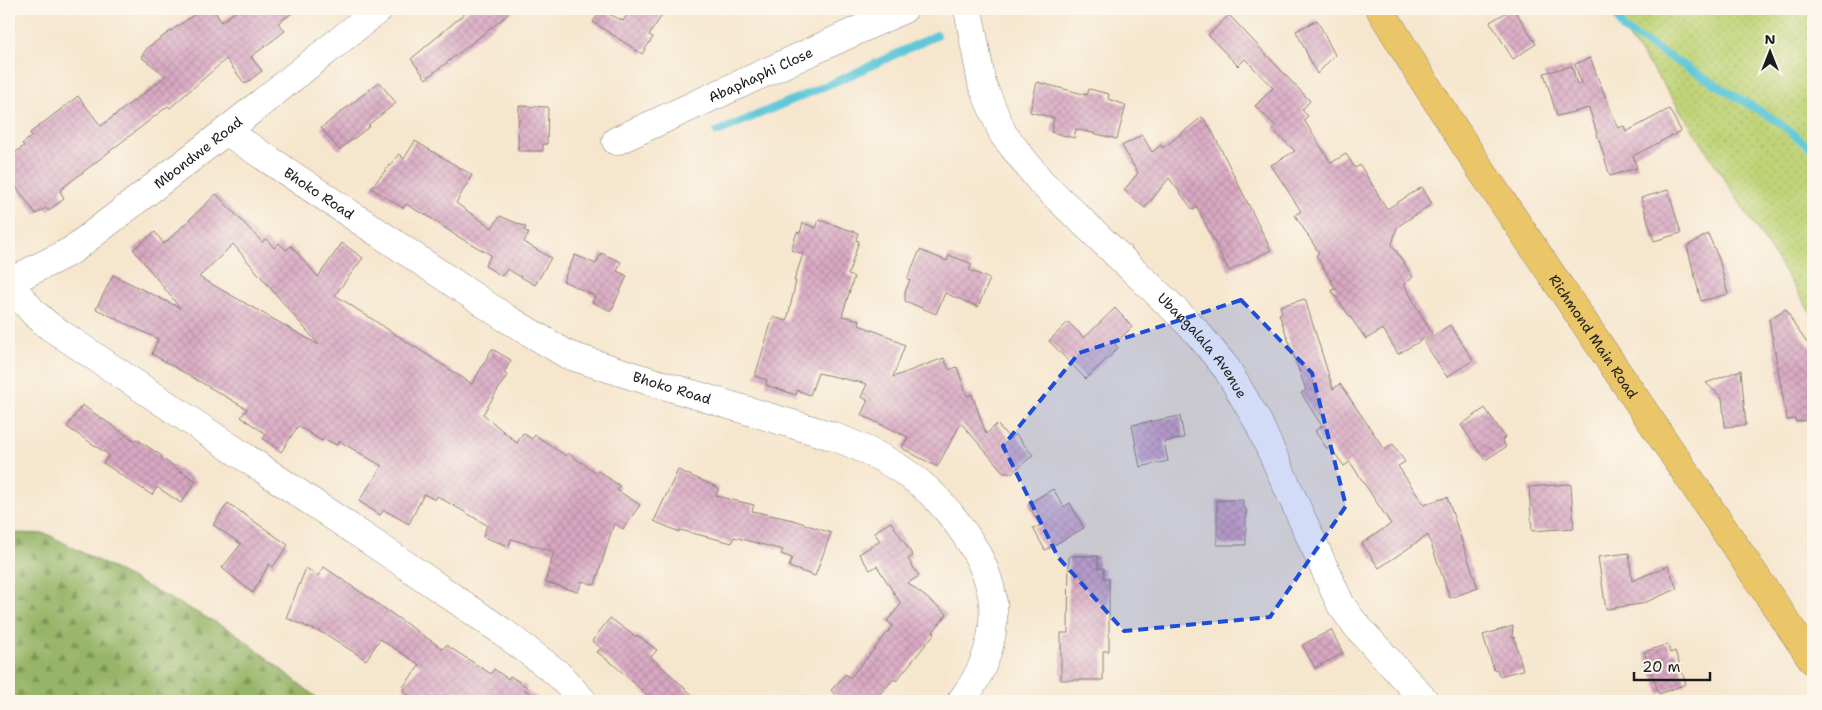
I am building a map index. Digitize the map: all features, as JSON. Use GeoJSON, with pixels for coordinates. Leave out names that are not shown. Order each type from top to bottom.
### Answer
{"type":"FeatureCollection","features":[{"type":"Feature","properties":{"kind":"main road","name":"Richmond Main Road"},"geometry":{"type":"LineString","coordinates":[[1380,9],[1486,177],[1813,661]]}},
{"type":"Feature","properties":{"kind":"street","name":"Mbondwe Road"},"geometry":{"type":"LineString","coordinates":[[9,283],[71,251],[379,9]]}},
{"type":"Feature","properties":{"kind":"street","name":"Abaphaphi Close"},"geometry":{"type":"LineString","coordinates":[[616,141],[904,9]]}},
{"type":"Feature","properties":{"kind":"street","name":"Ubangalala Avenue"},"geometry":{"type":"LineString","coordinates":[[968,9],[982,84],[1003,134],[1041,182],[1174,309],[1228,369],[1258,422],[1342,605],[1354,623],[1425,701]]}},
{"type":"Feature","properties":{"kind":"street","name":"Bhoko Road"},"geometry":{"type":"LineString","coordinates":[[226,131],[506,318],[568,355],[832,436],[861,448],[916,480],[946,509],[964,532],[987,578],[993,601],[994,618],[985,662],[961,701]]}},
{"type":"Feature","properties":{"kind":"street"},"geometry":{"type":"LineString","coordinates":[[9,283],[34,314],[49,326],[503,632],[557,673],[583,701]]}},
{"type":"Feature","properties":{"kind":"highlighted area"},"geometry":{"type":"Polygon","coordinates":[[[1241,300],[1312,373],[1346,506],[1270,617],[1124,631],[1058,557],[1003,446],[1079,353],[1241,300]]]}},
{"type":"Feature","properties":{"kind":"green space"},"geometry":{"type":"Polygon","coordinates":[[[1608,9],[1813,9],[1813,316],[1664,85],[1608,9]]]}},
{"type":"Feature","properties":{"kind":"green space"},"geometry":{"type":"Polygon","coordinates":[[[9,533],[47,534],[234,632],[321,701],[9,701],[9,533]]]}},
{"type":"Feature","properties":{"kind":"building"},"geometry":{"type":"Polygon","coordinates":[[[202,9],[214,9],[221,22],[239,9],[298,9],[278,23],[285,31],[251,57],[262,71],[245,84],[226,59],[170,108],[168,106],[60,190],[64,199],[48,211],[46,208],[36,214],[9,177],[9,157],[24,146],[22,144],[32,136],[30,133],[78,96],[101,126],[166,76],[141,57],[148,47],[202,9]]]}},
{"type":"Feature","properties":{"kind":"building"},"geometry":{"type":"Polygon","coordinates":[[[470,9],[515,9],[426,79],[411,59],[470,9]]]}},
{"type":"Feature","properties":{"kind":"building"},"geometry":{"type":"Polygon","coordinates":[[[631,9],[666,9],[649,35],[653,37],[642,54],[593,22],[601,10],[623,21],[631,9]]]}},
{"type":"Feature","properties":{"kind":"building"},"geometry":{"type":"Polygon","coordinates":[[[1514,9],[1536,44],[1513,59],[1490,22],[1514,9]]]}},
{"type":"Feature","properties":{"kind":"building"},"geometry":{"type":"Polygon","coordinates":[[[1229,15],[1310,101],[1302,110],[1308,116],[1304,120],[1331,163],[1346,154],[1355,168],[1360,165],[1387,209],[1422,187],[1432,204],[1397,227],[1392,245],[1413,277],[1404,284],[1432,334],[1398,354],[1383,329],[1366,339],[1331,290],[1336,289],[1316,255],[1319,253],[1295,215],[1301,211],[1271,165],[1295,151],[1273,130],[1276,126],[1255,106],[1273,88],[1245,59],[1238,66],[1208,35],[1229,15]]]}},
{"type":"Feature","properties":{"kind":"building"},"geometry":{"type":"Polygon","coordinates":[[[1317,20],[1335,55],[1317,74],[1296,31],[1317,20]]]}},
{"type":"Feature","properties":{"kind":"building"},"geometry":{"type":"Polygon","coordinates":[[[1590,58],[1618,128],[1624,126],[1626,132],[1669,109],[1681,131],[1633,156],[1637,168],[1610,176],[1589,108],[1557,116],[1544,73],[1572,66],[1577,85],[1581,84],[1575,64],[1590,58]]]}},
{"type":"Feature","properties":{"kind":"building"},"geometry":{"type":"Polygon","coordinates":[[[379,82],[396,103],[339,150],[321,128],[379,82]]]}},
{"type":"Feature","properties":{"kind":"building"},"geometry":{"type":"Polygon","coordinates":[[[1037,82],[1087,95],[1089,89],[1109,94],[1108,99],[1126,105],[1117,139],[1076,129],[1074,138],[1051,132],[1054,118],[1030,112],[1037,82]]]}},
{"type":"Feature","properties":{"kind":"building"},"geometry":{"type":"Polygon","coordinates":[[[519,106],[548,107],[547,144],[543,144],[543,151],[518,151],[519,106]]]}},
{"type":"Feature","properties":{"kind":"building"},"geometry":{"type":"Polygon","coordinates":[[[1202,117],[1210,127],[1271,250],[1229,271],[1197,207],[1193,210],[1169,178],[1145,208],[1124,190],[1138,173],[1122,146],[1142,135],[1152,152],[1161,145],[1163,148],[1202,117]]]}},
{"type":"Feature","properties":{"kind":"building"},"geometry":{"type":"Polygon","coordinates":[[[415,141],[472,175],[456,203],[492,228],[500,216],[526,227],[524,230],[529,233],[524,242],[551,258],[535,285],[507,269],[502,276],[485,266],[491,255],[455,235],[422,212],[406,204],[403,208],[371,188],[399,154],[404,159],[415,141]]]}},
{"type":"Feature","properties":{"kind":"building"},"geometry":{"type":"Polygon","coordinates":[[[1668,190],[1681,233],[1654,241],[1641,198],[1668,190]]]}},
{"type":"Feature","properties":{"kind":"building"},"geometry":{"type":"Polygon","coordinates":[[[216,194],[262,242],[266,239],[274,248],[279,243],[286,250],[291,246],[318,277],[342,243],[363,258],[335,295],[472,384],[492,349],[511,360],[504,373],[507,375],[483,414],[517,443],[523,433],[532,439],[535,435],[566,456],[568,453],[595,472],[597,470],[620,486],[617,490],[640,505],[623,529],[614,523],[595,585],[582,581],[578,592],[545,582],[554,552],[511,539],[509,546],[483,537],[487,525],[437,496],[435,500],[424,494],[409,524],[384,510],[380,515],[359,501],[382,466],[339,441],[337,445],[324,439],[322,441],[298,426],[281,452],[263,439],[266,434],[241,417],[247,409],[152,354],[158,339],[96,309],[113,275],[180,308],[133,249],[155,232],[164,244],[216,194]],[[233,244],[199,277],[319,345],[233,244]]]}},
{"type":"Feature","properties":{"kind":"building"},"geometry":{"type":"Polygon","coordinates":[[[819,220],[858,233],[856,240],[859,241],[848,275],[854,277],[842,316],[860,320],[859,325],[893,338],[905,345],[893,377],[944,358],[949,370],[957,367],[967,396],[972,394],[986,434],[997,424],[1010,439],[1015,434],[1033,455],[1012,473],[1004,473],[961,423],[937,467],[902,448],[908,437],[861,415],[868,400],[861,397],[867,384],[818,373],[810,395],[797,390],[796,395],[766,385],[767,380],[755,376],[773,317],[787,321],[796,281],[794,281],[803,254],[791,250],[797,232],[800,233],[803,223],[816,228],[819,220]]]}},
{"type":"Feature","properties":{"kind":"building"},"geometry":{"type":"Polygon","coordinates":[[[1708,234],[1719,259],[1728,294],[1701,301],[1687,246],[1708,234]]]}},
{"type":"Feature","properties":{"kind":"building"},"geometry":{"type":"Polygon","coordinates":[[[920,250],[947,261],[949,255],[972,264],[969,270],[990,279],[978,307],[945,293],[936,314],[905,301],[905,292],[910,280],[907,279],[920,250]]]}},
{"type":"Feature","properties":{"kind":"building"},"geometry":{"type":"Polygon","coordinates":[[[601,253],[621,262],[617,271],[627,276],[611,311],[592,302],[595,296],[563,281],[575,255],[596,264],[601,253]]]}},
{"type":"Feature","properties":{"kind":"building"},"geometry":{"type":"Polygon","coordinates":[[[1305,299],[1333,389],[1340,384],[1385,450],[1393,444],[1405,462],[1398,466],[1424,505],[1447,497],[1478,588],[1450,598],[1428,535],[1379,568],[1362,543],[1391,524],[1350,462],[1344,466],[1330,447],[1327,449],[1315,431],[1322,426],[1301,393],[1306,390],[1279,314],[1282,313],[1280,306],[1305,299]]]}},
{"type":"Feature","properties":{"kind":"building"},"geometry":{"type":"Polygon","coordinates":[[[1115,308],[1132,327],[1115,344],[1118,348],[1086,379],[1049,341],[1068,322],[1084,338],[1115,308]]]}},
{"type":"Feature","properties":{"kind":"building"},"geometry":{"type":"Polygon","coordinates":[[[1786,309],[1795,326],[1813,351],[1813,374],[1809,377],[1813,399],[1813,419],[1796,422],[1795,419],[1787,420],[1769,319],[1786,309]]]}},
{"type":"Feature","properties":{"kind":"building"},"geometry":{"type":"Polygon","coordinates":[[[1450,325],[1473,360],[1447,377],[1424,342],[1450,325]]]}},
{"type":"Feature","properties":{"kind":"building"},"geometry":{"type":"Polygon","coordinates":[[[1741,370],[1746,425],[1725,427],[1722,398],[1706,383],[1741,370]]]}},
{"type":"Feature","properties":{"kind":"building"},"geometry":{"type":"Polygon","coordinates":[[[82,405],[135,441],[136,439],[162,456],[161,458],[196,481],[181,503],[157,487],[152,495],[103,463],[109,455],[67,427],[82,405]]]}},
{"type":"Feature","properties":{"kind":"building"},"geometry":{"type":"Polygon","coordinates":[[[1485,408],[1505,437],[1502,440],[1506,447],[1485,460],[1461,425],[1485,408]]]}},
{"type":"Feature","properties":{"kind":"building"},"geometry":{"type":"Polygon","coordinates":[[[1180,416],[1184,438],[1164,442],[1168,461],[1140,467],[1132,425],[1180,416]]]}},
{"type":"Feature","properties":{"kind":"building"},"geometry":{"type":"Polygon","coordinates":[[[678,470],[719,488],[716,496],[754,505],[752,511],[793,520],[831,533],[815,576],[789,567],[792,558],[781,554],[783,550],[734,537],[732,543],[680,530],[679,532],[654,521],[678,470]]]}},
{"type":"Feature","properties":{"kind":"building"},"geometry":{"type":"Polygon","coordinates":[[[1571,485],[1574,528],[1532,531],[1529,487],[1571,485]]]}},
{"type":"Feature","properties":{"kind":"building"},"geometry":{"type":"Polygon","coordinates":[[[1053,489],[1064,507],[1070,503],[1084,528],[1045,550],[1033,528],[1040,526],[1028,504],[1053,489]]]}},
{"type":"Feature","properties":{"kind":"building"},"geometry":{"type":"Polygon","coordinates":[[[1217,500],[1243,500],[1243,508],[1246,508],[1246,545],[1217,545],[1217,500]]]}},
{"type":"Feature","properties":{"kind":"building"},"geometry":{"type":"Polygon","coordinates":[[[228,503],[288,545],[273,567],[269,564],[253,593],[222,568],[241,544],[213,525],[228,503]]]}},
{"type":"Feature","properties":{"kind":"building"},"geometry":{"type":"Polygon","coordinates":[[[891,522],[913,556],[908,559],[919,576],[908,583],[947,614],[933,632],[935,633],[896,681],[894,679],[873,701],[832,701],[836,696],[831,690],[846,674],[850,678],[893,626],[887,621],[901,604],[877,566],[870,570],[859,554],[880,541],[874,532],[891,522]]]}},
{"type":"Feature","properties":{"kind":"building"},"geometry":{"type":"Polygon","coordinates":[[[1629,553],[1632,581],[1668,566],[1677,589],[1641,604],[1606,609],[1598,557],[1629,553]]]}},
{"type":"Feature","properties":{"kind":"building"},"geometry":{"type":"Polygon","coordinates":[[[1069,556],[1098,556],[1098,568],[1104,568],[1104,578],[1109,578],[1109,651],[1103,651],[1103,680],[1061,680],[1061,633],[1068,633],[1069,556]]]}},
{"type":"Feature","properties":{"kind":"building"},"geometry":{"type":"Polygon","coordinates":[[[324,567],[443,649],[446,645],[491,674],[494,669],[508,679],[510,676],[527,687],[525,690],[543,701],[417,701],[403,691],[405,688],[403,687],[420,665],[380,639],[366,660],[327,635],[286,618],[306,568],[318,576],[324,567]]]}},
{"type":"Feature","properties":{"kind":"building"},"geometry":{"type":"Polygon","coordinates":[[[610,618],[657,650],[651,657],[699,701],[654,701],[597,652],[601,648],[592,641],[610,618]]]}},
{"type":"Feature","properties":{"kind":"building"},"geometry":{"type":"Polygon","coordinates":[[[1513,626],[1512,637],[1514,637],[1523,670],[1499,676],[1497,669],[1494,670],[1483,635],[1513,626]]]}},
{"type":"Feature","properties":{"kind":"building"},"geometry":{"type":"Polygon","coordinates":[[[1331,630],[1343,653],[1315,668],[1302,645],[1331,630]]]}},
{"type":"Feature","properties":{"kind":"building"},"geometry":{"type":"Polygon","coordinates":[[[1668,644],[1670,653],[1675,651],[1686,684],[1659,694],[1644,652],[1668,644]]]}},
{"type":"Feature","properties":{"kind":"waterway"},"geometry":{"type":"LineString","coordinates":[[985,9],[993,9]]}},
{"type":"Feature","properties":{"kind":"waterway"},"geometry":{"type":"LineString","coordinates":[[1614,9],[1623,29],[1777,121],[1813,150]]}},
{"type":"Feature","properties":{"kind":"waterway"},"geometry":{"type":"LineString","coordinates":[[717,132],[851,75],[937,35]]}}]}
